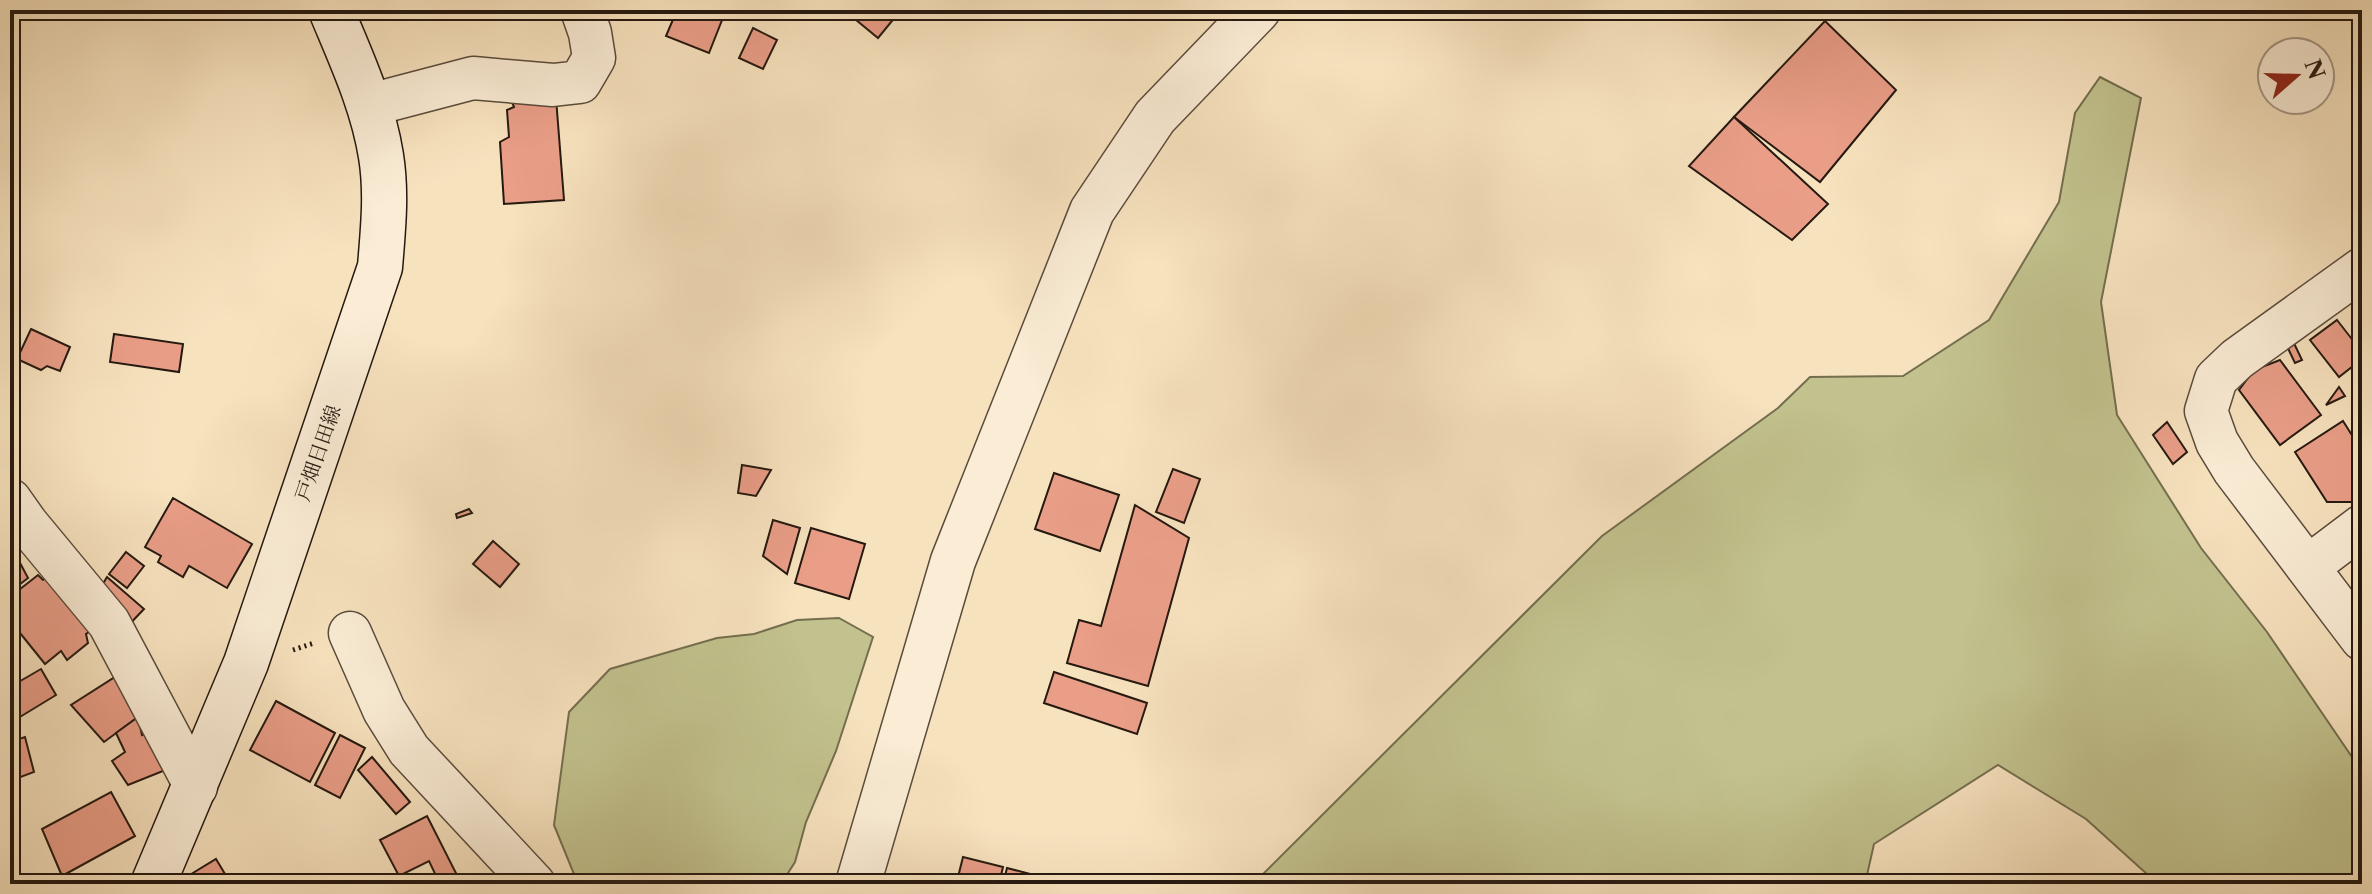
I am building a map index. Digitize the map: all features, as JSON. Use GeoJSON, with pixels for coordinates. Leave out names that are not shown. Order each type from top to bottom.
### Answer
{"type":"FeatureCollection","features":[{"type":"Feature","properties":{"kind":"street","name":"戸畑日田線"},"geometry":{"type":"LineString","coordinates":[[153,884],[246,663],[380,267],[385,207],[382,158],[370,105],[331,10]]}},
{"type":"Feature","properties":{"kind":"street"},"geometry":{"type":"LineString","coordinates":[[370,105],[473,78],[553,85],[580,82],[594,58],[582,10]]}},
{"type":"Feature","properties":{"kind":"street"},"geometry":{"type":"LineString","coordinates":[[858,884],[953,561],[1092,211],[1155,117],[1258,10]]}},
{"type":"Feature","properties":{"kind":"street"},"geometry":{"type":"LineString","coordinates":[[2362,269],[2237,359],[2216,379],[2206,411],[2217,442],[2234,470],[2362,639]]}},
{"type":"Feature","properties":{"kind":"street"},"geometry":{"type":"LineString","coordinates":[[10,500],[109,623],[196,787]]}},
{"type":"Feature","properties":{"kind":"street"},"geometry":{"type":"LineString","coordinates":[[2309,566],[2362,526]]}},
{"type":"Feature","properties":{"kind":"street"},"geometry":{"type":"LineString","coordinates":[[350,633],[384,710],[409,750],[534,884]]}},
{"type":"Feature","properties":{"kind":"path"},"geometry":{"type":"LineString","coordinates":[[246,663],[350,633]]}},
{"type":"Feature","properties":{"kind":"green space"},"geometry":{"type":"Polygon","coordinates":[[[2100,77],[2141,98],[2101,302],[2117,415],[2201,548],[2267,632],[2354,760],[2362,777],[2362,884],[2158,884],[2086,819],[1998,765],[1874,844],[1865,884],[1253,884],[1602,536],[1778,408],[1810,377],[1903,376],[1989,320],[2059,202],[2075,113],[2100,77]]]}},
{"type":"Feature","properties":{"kind":"green space"},"geometry":{"type":"Polygon","coordinates":[[[839,618],[873,637],[836,751],[806,822],[795,862],[781,884],[578,884],[554,825],[569,712],[610,669],[717,638],[754,634],[797,620],[839,618]]]}},
{"type":"Feature","properties":{"kind":"building"},"geometry":{"type":"Polygon","coordinates":[[[634,10],[653,10],[642,19],[634,10]]]}},
{"type":"Feature","properties":{"kind":"building"},"geometry":{"type":"Polygon","coordinates":[[[677,10],[726,10],[709,53],[666,36],[677,10]]]}},
{"type":"Feature","properties":{"kind":"building"},"geometry":{"type":"Polygon","coordinates":[[[844,10],[901,10],[878,38],[844,10]]]}},
{"type":"Feature","properties":{"kind":"building"},"geometry":{"type":"Polygon","coordinates":[[[1825,21],[1896,90],[1820,182],[1734,117],[1825,21]]]}},
{"type":"Feature","properties":{"kind":"building"},"geometry":{"type":"Polygon","coordinates":[[[753,28],[777,40],[763,69],[739,58],[753,28]]]}},
{"type":"Feature","properties":{"kind":"building"},"geometry":{"type":"Polygon","coordinates":[[[556,98],[564,200],[504,204],[500,142],[509,137],[507,110],[514,107],[512,102],[556,98]]]}},
{"type":"Feature","properties":{"kind":"building"},"geometry":{"type":"Polygon","coordinates":[[[1734,117],[1828,204],[1792,240],[1689,166],[1734,117]]]}},
{"type":"Feature","properties":{"kind":"building"},"geometry":{"type":"Polygon","coordinates":[[[2337,320],[2362,352],[2362,359],[2339,377],[2310,340],[2337,320]]]}},
{"type":"Feature","properties":{"kind":"building"},"geometry":{"type":"Polygon","coordinates":[[[31,329],[70,347],[60,371],[47,366],[41,370],[17,359],[31,329]]]}},
{"type":"Feature","properties":{"kind":"building"},"geometry":{"type":"Polygon","coordinates":[[[114,334],[183,344],[179,372],[110,362],[114,334]]]}},
{"type":"Feature","properties":{"kind":"building"},"geometry":{"type":"Polygon","coordinates":[[[2291,337],[2302,360],[2295,363],[2284,340],[2291,337]]]}},
{"type":"Feature","properties":{"kind":"building"},"geometry":{"type":"Polygon","coordinates":[[[2280,360],[2321,415],[2280,445],[2239,390],[2254,370],[2280,360]]]}},
{"type":"Feature","properties":{"kind":"building"},"geometry":{"type":"Polygon","coordinates":[[[2339,387],[2345,396],[2326,405],[2339,387]]]}},
{"type":"Feature","properties":{"kind":"building"},"geometry":{"type":"Polygon","coordinates":[[[2343,421],[2362,451],[2362,496],[2352,502],[2327,502],[2295,452],[2343,421]]]}},
{"type":"Feature","properties":{"kind":"building"},"geometry":{"type":"Polygon","coordinates":[[[2167,422],[2187,452],[2173,464],[2153,435],[2167,422]]]}},
{"type":"Feature","properties":{"kind":"building"},"geometry":{"type":"Polygon","coordinates":[[[742,465],[771,470],[756,496],[738,493],[742,465]]]}},
{"type":"Feature","properties":{"kind":"building"},"geometry":{"type":"Polygon","coordinates":[[[1173,469],[1200,479],[1184,523],[1156,512],[1173,469]]]}},
{"type":"Feature","properties":{"kind":"building"},"geometry":{"type":"Polygon","coordinates":[[[1054,473],[1119,495],[1100,551],[1035,529],[1054,473]]]}},
{"type":"Feature","properties":{"kind":"building"},"geometry":{"type":"Polygon","coordinates":[[[173,498],[252,544],[227,588],[189,566],[183,577],[158,562],[161,556],[145,547],[173,498]]]}},
{"type":"Feature","properties":{"kind":"building"},"geometry":{"type":"Polygon","coordinates":[[[1135,505],[1189,538],[1148,686],[1067,663],[1079,620],[1101,626],[1135,505]]]}},
{"type":"Feature","properties":{"kind":"building"},"geometry":{"type":"Polygon","coordinates":[[[469,509],[472,513],[457,518],[456,514],[469,509]]]}},
{"type":"Feature","properties":{"kind":"building"},"geometry":{"type":"Polygon","coordinates":[[[773,520],[800,528],[787,574],[763,556],[773,520]]]}},
{"type":"Feature","properties":{"kind":"building"},"geometry":{"type":"Polygon","coordinates":[[[811,528],[865,544],[849,599],[795,583],[811,528]]]}},
{"type":"Feature","properties":{"kind":"building"},"geometry":{"type":"Polygon","coordinates":[[[493,541],[519,564],[500,587],[473,564],[493,541]]]}},
{"type":"Feature","properties":{"kind":"building"},"geometry":{"type":"Polygon","coordinates":[[[126,552],[144,566],[127,588],[109,574],[126,552]]]}},
{"type":"Feature","properties":{"kind":"building"},"geometry":{"type":"Polygon","coordinates":[[[19,561],[28,578],[10,592],[10,564],[19,561]]]}},
{"type":"Feature","properties":{"kind":"building"},"geometry":{"type":"Polygon","coordinates":[[[57,569],[92,630],[86,634],[88,643],[67,660],[61,651],[45,664],[20,633],[10,633],[10,597],[38,575],[43,580],[57,569]]]}},
{"type":"Feature","properties":{"kind":"building"},"geometry":{"type":"Polygon","coordinates":[[[107,577],[144,609],[125,629],[101,587],[107,577]]]}},
{"type":"Feature","properties":{"kind":"building"},"geometry":{"type":"Polygon","coordinates":[[[41,669],[56,695],[15,720],[10,712],[10,687],[41,669]]]}},
{"type":"Feature","properties":{"kind":"building"},"geometry":{"type":"Polygon","coordinates":[[[1054,672],[1147,703],[1137,734],[1044,703],[1054,672]]]}},
{"type":"Feature","properties":{"kind":"building"},"geometry":{"type":"Polygon","coordinates":[[[115,677],[138,717],[104,742],[71,705],[115,677]]]}},
{"type":"Feature","properties":{"kind":"building"},"geometry":{"type":"Polygon","coordinates":[[[276,701],[335,733],[310,782],[250,750],[276,701]]]}},
{"type":"Feature","properties":{"kind":"building"},"geometry":{"type":"Polygon","coordinates":[[[138,717],[142,735],[153,730],[173,767],[128,785],[112,761],[125,752],[116,733],[138,717]]]}},
{"type":"Feature","properties":{"kind":"building"},"geometry":{"type":"Polygon","coordinates":[[[340,735],[365,748],[340,798],[315,785],[340,735]]]}},
{"type":"Feature","properties":{"kind":"building"},"geometry":{"type":"Polygon","coordinates":[[[25,737],[34,772],[18,778],[10,742],[25,737]]]}},
{"type":"Feature","properties":{"kind":"building"},"geometry":{"type":"Polygon","coordinates":[[[372,757],[410,802],[396,814],[358,770],[372,757]]]}},
{"type":"Feature","properties":{"kind":"building"},"geometry":{"type":"Polygon","coordinates":[[[111,792],[135,836],[62,876],[42,829],[111,792]]]}},
{"type":"Feature","properties":{"kind":"building"},"geometry":{"type":"Polygon","coordinates":[[[427,816],[460,884],[440,884],[429,861],[399,876],[380,840],[427,816]]]}},
{"type":"Feature","properties":{"kind":"building"},"geometry":{"type":"Polygon","coordinates":[[[963,857],[1003,867],[999,884],[939,884],[941,877],[957,881],[963,857]]]}},
{"type":"Feature","properties":{"kind":"building"},"geometry":{"type":"Polygon","coordinates":[[[216,859],[231,884],[193,884],[188,876],[216,859]]]}},
{"type":"Feature","properties":{"kind":"building"},"geometry":{"type":"Polygon","coordinates":[[[1007,868],[1034,875],[1032,884],[1003,884],[1007,868]]]}},
{"type":"Feature","properties":{"kind":"building"},"geometry":{"type":"Polygon","coordinates":[[[62,876],[76,877],[78,884],[64,884],[62,876]]]}},
{"type":"Feature","properties":{"kind":"building"},"geometry":{"type":"Polygon","coordinates":[[[353,877],[357,884],[340,884],[353,877]]]}}]}
